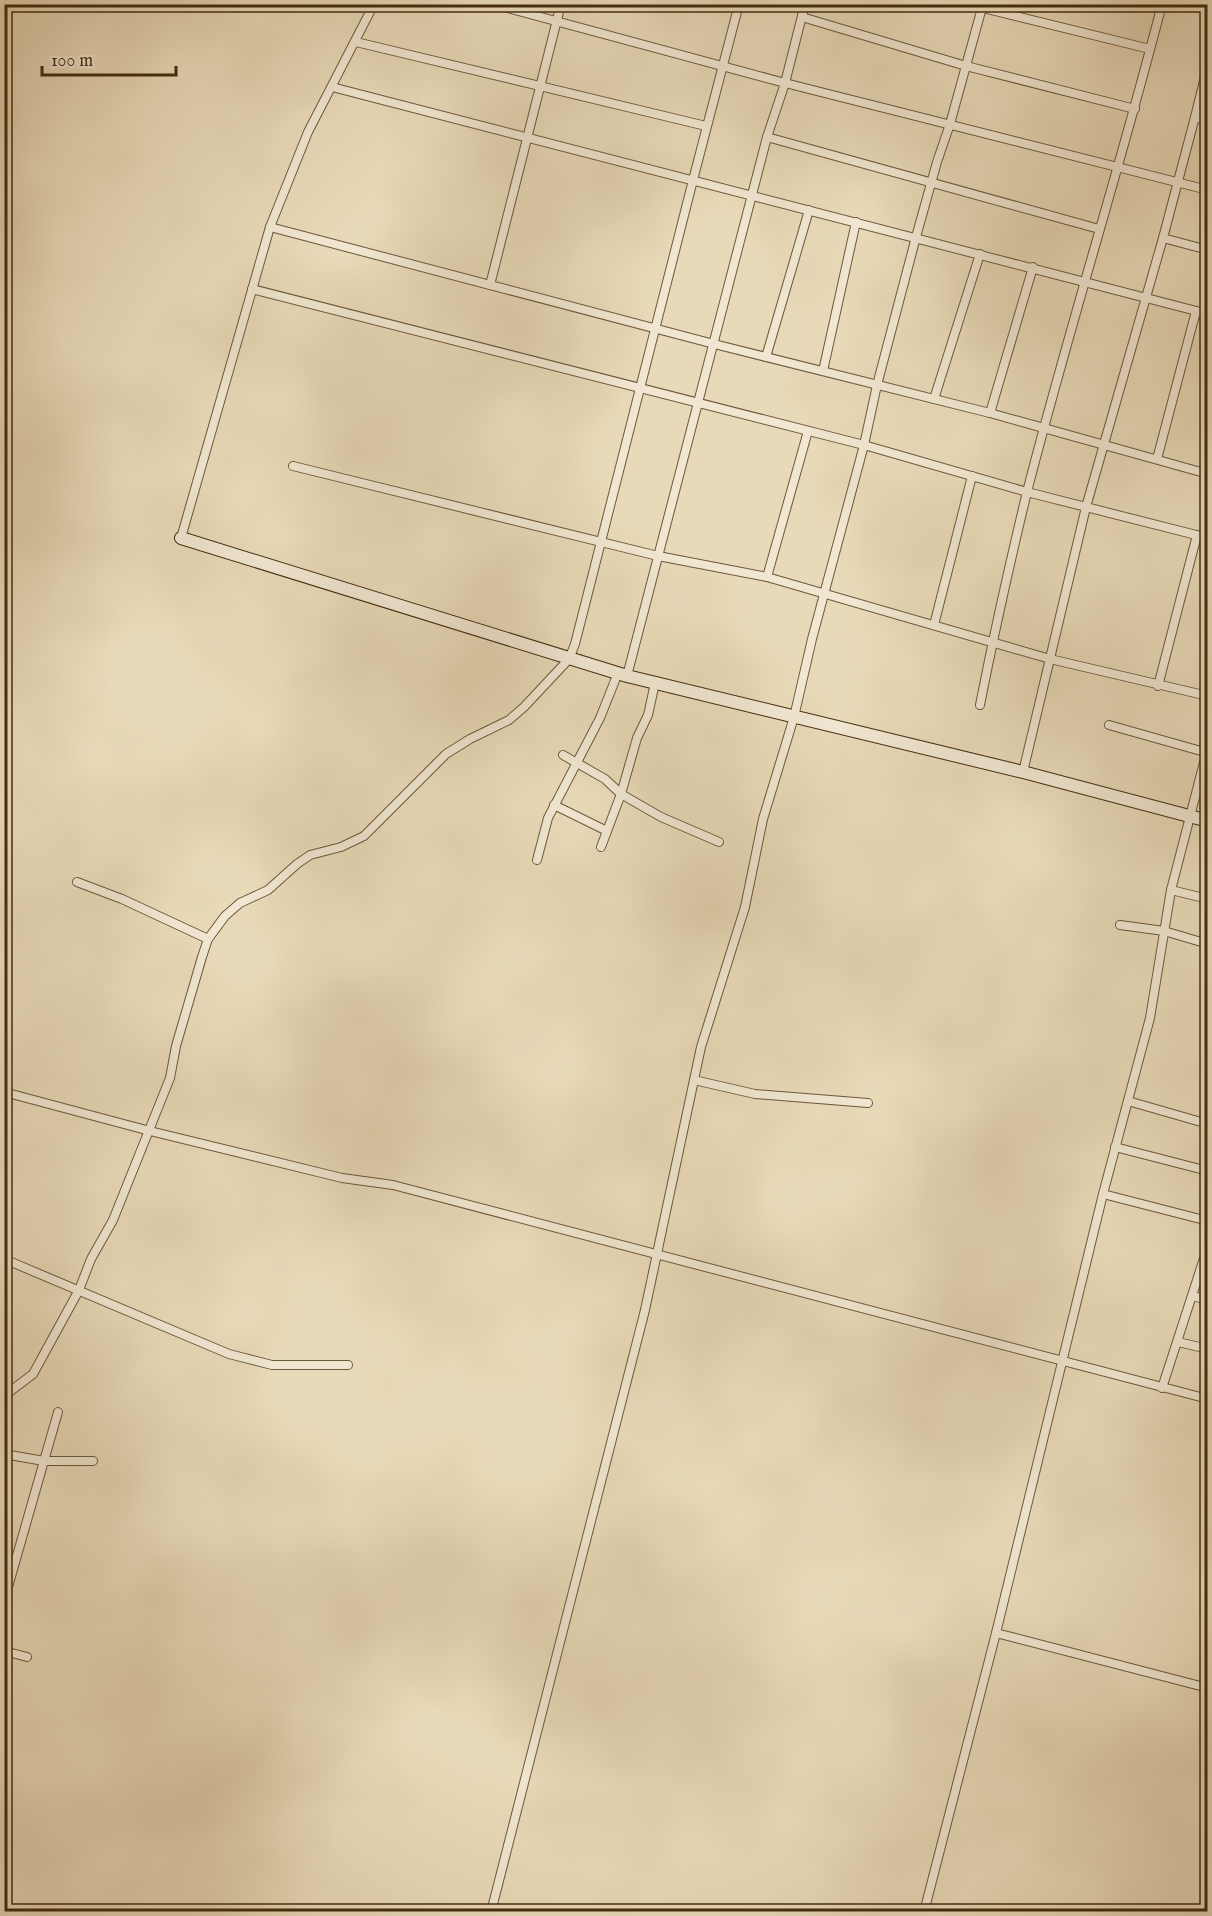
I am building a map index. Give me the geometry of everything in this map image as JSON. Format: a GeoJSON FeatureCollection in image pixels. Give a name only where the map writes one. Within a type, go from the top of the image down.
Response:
{"type":"FeatureCollection","features":[{"type":"Feature","properties":{"kind":"street"},"geometry":{"type":"LineString","coordinates":[[374,4],[308,132],[270,227],[180,538],[622,674],[1023,772],[1208,821]]}},
{"type":"Feature","properties":{"kind":"street"},"geometry":{"type":"LineString","coordinates":[[493,4],[785,82],[1208,190]]}},
{"type":"Feature","properties":{"kind":"street"},"geometry":{"type":"LineString","coordinates":[[490,285],[561,4]]}},
{"type":"Feature","properties":{"kind":"street"},"geometry":{"type":"LineString","coordinates":[[537,860],[548,818],[578,764],[622,674],[658,556],[767,138],[806,4]]}},
{"type":"Feature","properties":{"kind":"street"},"geometry":{"type":"LineString","coordinates":[[967,4],[1150,50]]}},
{"type":"Feature","properties":{"kind":"street"},"geometry":{"type":"LineString","coordinates":[[980,705],[1027,492],[1084,280],[1135,109],[1162,4]]}},
{"type":"Feature","properties":{"kind":"street"},"geometry":{"type":"LineString","coordinates":[[4,1396],[33,1374],[80,1290],[91,1259],[113,1220],[170,1078],[176,1046],[208,939],[225,916],[240,903],[268,890],[310,855],[340,847],[364,836],[446,754],[508,720],[569,659],[575,644],[737,5]]}},
{"type":"Feature","properties":{"kind":"street"},"geometry":{"type":"LineString","coordinates":[[491,1911],[645,1310],[701,1047],[745,907],[763,819],[794,717],[842,520],[864,445],[877,385],[931,181],[950,124],[982,6]]}},
{"type":"Feature","properties":{"kind":"street"},"geometry":{"type":"LineString","coordinates":[[802,17],[966,66],[1135,109]]}},
{"type":"Feature","properties":{"kind":"street"},"geometry":{"type":"LineString","coordinates":[[356,42],[706,126]]}},
{"type":"Feature","properties":{"kind":"street"},"geometry":{"type":"LineString","coordinates":[[1023,772],[1086,507],[1179,183],[1208,66]]}},
{"type":"Feature","properties":{"kind":"street"},"geometry":{"type":"LineString","coordinates":[[332,87],[1146,296],[1208,314]]}},
{"type":"Feature","properties":{"kind":"street"},"geometry":{"type":"LineString","coordinates":[[1195,117],[1208,120]]}},
{"type":"Feature","properties":{"kind":"street"},"geometry":{"type":"LineString","coordinates":[[767,138],[931,181],[1099,229]]}},
{"type":"Feature","properties":{"kind":"street"},"geometry":{"type":"LineString","coordinates":[[766,357],[808,210]]}},
{"type":"Feature","properties":{"kind":"street"},"geometry":{"type":"LineString","coordinates":[[823,371],[856,222]]}},
{"type":"Feature","properties":{"kind":"street"},"geometry":{"type":"LineString","coordinates":[[270,227],[655,329],[990,413],[1208,474]]}},
{"type":"Feature","properties":{"kind":"street"},"geometry":{"type":"LineString","coordinates":[[1163,238],[1208,250]]}},
{"type":"Feature","properties":{"kind":"street"},"geometry":{"type":"LineString","coordinates":[[934,399],[980,254]]}},
{"type":"Feature","properties":{"kind":"street"},"geometry":{"type":"LineString","coordinates":[[990,413],[1033,267]]}},
{"type":"Feature","properties":{"kind":"street"},"geometry":{"type":"LineString","coordinates":[[252,289],[864,445],[1027,492],[1208,538]]}},
{"type":"Feature","properties":{"kind":"street"},"geometry":{"type":"LineString","coordinates":[[1157,459],[1196,311]]}},
{"type":"Feature","properties":{"kind":"street"},"geometry":{"type":"LineString","coordinates":[[766,577],[808,431]]}},
{"type":"Feature","properties":{"kind":"street"},"geometry":{"type":"LineString","coordinates":[[294,466],[658,556],[766,577],[1050,659],[1208,696]]}},
{"type":"Feature","properties":{"kind":"street"},"geometry":{"type":"LineString","coordinates":[[934,625],[972,476]]}},
{"type":"Feature","properties":{"kind":"street"},"geometry":{"type":"LineString","coordinates":[[1158,686],[1197,535]]}},
{"type":"Feature","properties":{"kind":"street"},"geometry":{"type":"LineString","coordinates":[[601,847],[621,794],[637,738],[648,715],[655,682]]}},
{"type":"Feature","properties":{"kind":"street"},"geometry":{"type":"LineString","coordinates":[[924,1911],[996,1633],[1103,1194],[1150,1018],[1171,890],[1207,751],[1109,725]]}},
{"type":"Feature","properties":{"kind":"street"},"geometry":{"type":"LineString","coordinates":[[563,755],[605,779],[621,794],[660,817],[719,842]]}},
{"type":"Feature","properties":{"kind":"street"},"geometry":{"type":"LineString","coordinates":[[554,805],[607,831]]}},
{"type":"Feature","properties":{"kind":"street"},"geometry":{"type":"LineString","coordinates":[[77,882],[122,899],[208,939]]}},
{"type":"Feature","properties":{"kind":"street"},"geometry":{"type":"LineString","coordinates":[[1171,890],[1208,899]]}},
{"type":"Feature","properties":{"kind":"street"},"geometry":{"type":"LineString","coordinates":[[1120,926],[1164,931],[1208,944]]}},
{"type":"Feature","properties":{"kind":"street"},"geometry":{"type":"LineString","coordinates":[[694,1080],[755,1094],[868,1102]]}},
{"type":"Feature","properties":{"kind":"street"},"geometry":{"type":"LineString","coordinates":[[4,1092],[342,1178],[393,1185],[1208,1400]]}},
{"type":"Feature","properties":{"kind":"street"},"geometry":{"type":"LineString","coordinates":[[1128,1101],[1208,1124]]}},
{"type":"Feature","properties":{"kind":"street"},"geometry":{"type":"LineString","coordinates":[[1115,1147],[1208,1171]]}},
{"type":"Feature","properties":{"kind":"street"},"geometry":{"type":"LineString","coordinates":[[1103,1194],[1208,1221]]}},
{"type":"Feature","properties":{"kind":"street"},"geometry":{"type":"LineString","coordinates":[[1162,1388],[1208,1246]]}},
{"type":"Feature","properties":{"kind":"street"},"geometry":{"type":"LineString","coordinates":[[4,1259],[229,1354],[272,1365],[348,1365]]}},
{"type":"Feature","properties":{"kind":"street"},"geometry":{"type":"LineString","coordinates":[[1192,1296],[1208,1300]]}},
{"type":"Feature","properties":{"kind":"street"},"geometry":{"type":"LineString","coordinates":[[1178,1342],[1208,1349]]}},
{"type":"Feature","properties":{"kind":"street"},"geometry":{"type":"LineString","coordinates":[[4,1601],[58,1412]]}},
{"type":"Feature","properties":{"kind":"street"},"geometry":{"type":"LineString","coordinates":[[4,1454],[44,1461],[93,1461]]}},
{"type":"Feature","properties":{"kind":"street"},"geometry":{"type":"LineString","coordinates":[[996,1633],[1208,1688]]}},
{"type":"Feature","properties":{"kind":"street"},"geometry":{"type":"LineString","coordinates":[[4,1651],[27,1657]]}}]}
